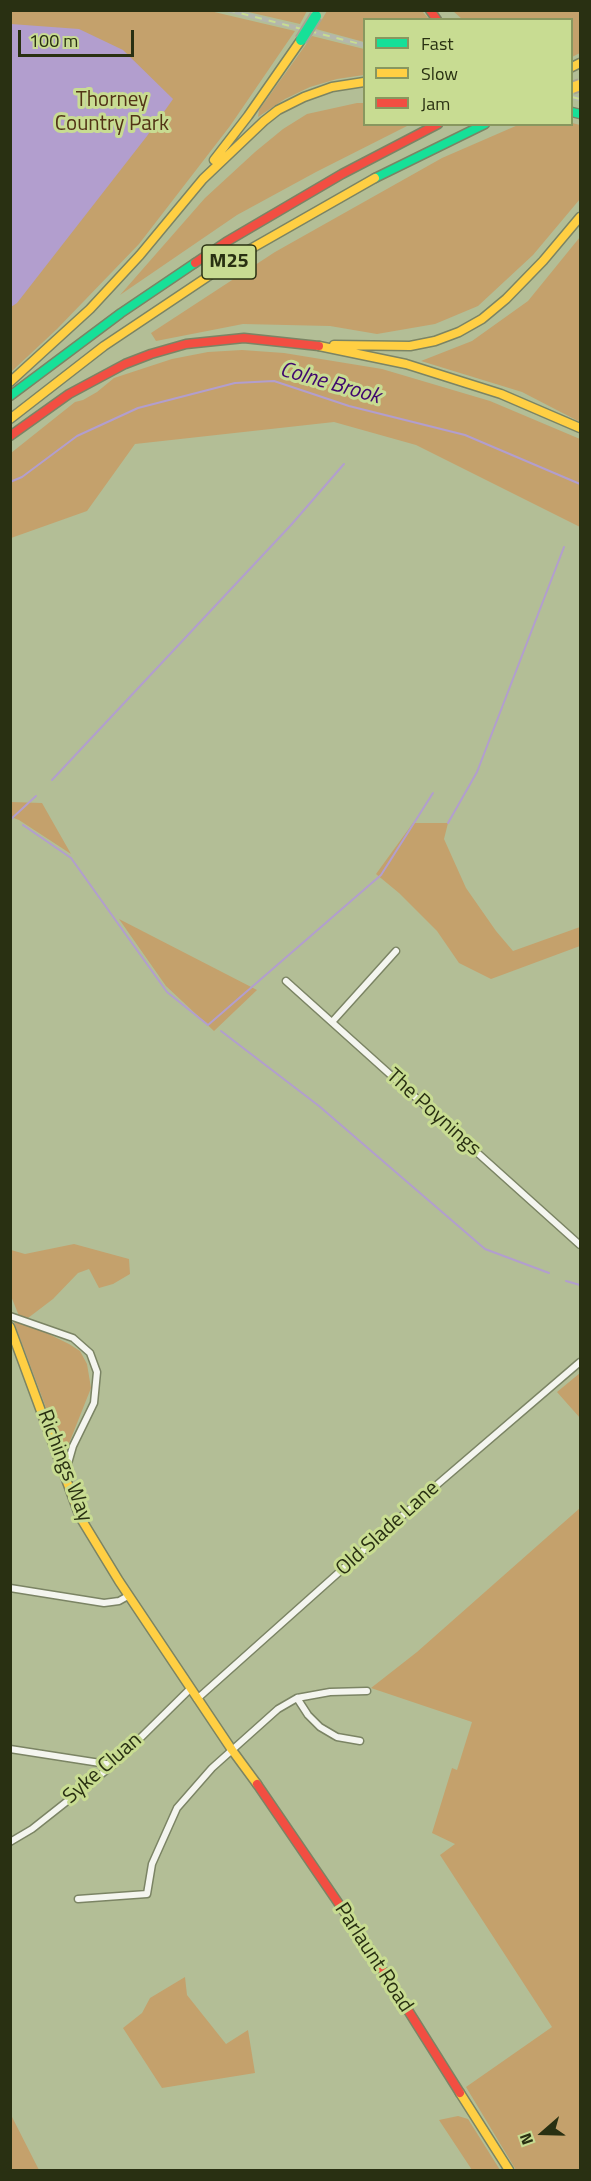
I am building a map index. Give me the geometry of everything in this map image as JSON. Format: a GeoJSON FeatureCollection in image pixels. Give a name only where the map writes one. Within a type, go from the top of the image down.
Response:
{"type":"FeatureCollection","features":[{"type":"Feature","properties":{"kind":"main road"},"geometry":{"type":"LineString","coordinates":[[204,179],[214,160],[248,116],[317,14]]}},
{"type":"Feature","properties":{"kind":"main road"},"geometry":{"type":"LineString","coordinates":[[10,382],[102,296],[204,179],[254,129],[278,110],[295,101],[322,90],[363,82]]}},
{"type":"Feature","properties":{"kind":"main road","name":"M25"},"geometry":{"type":"LineString","coordinates":[[10,396],[129,307],[225,242],[310,191],[434,126]]}},
{"type":"Feature","properties":{"kind":"main road","name":"M25"},"geometry":{"type":"LineString","coordinates":[[10,419],[104,346],[206,276],[339,198],[481,126]]}},
{"type":"Feature","properties":{"kind":"main road"},"geometry":{"type":"LineString","coordinates":[[321,346],[340,344],[404,347],[435,341],[459,332],[482,319],[506,299],[543,261],[580,217]]}},
{"type":"Feature","properties":{"kind":"main road"},"geometry":{"type":"LineString","coordinates":[[10,436],[84,385],[124,364],[157,352],[199,342],[227,339],[266,339],[321,346],[406,364],[440,373],[522,402],[580,428]]}},
{"type":"Feature","properties":{"kind":"main road","name":"Richings Way"},"geometry":{"type":"LineString","coordinates":[[10,1327],[81,1517],[128,1596],[194,1694]]}},
{"type":"Feature","properties":{"kind":"main road","name":"Parlaunt Road"},"geometry":{"type":"LineString","coordinates":[[194,1694],[255,1779],[367,1945],[508,2170]]}},
{"type":"Feature","properties":{"kind":"street"},"geometry":{"type":"LineString","coordinates":[[332,1022],[396,951]]}},
{"type":"Feature","properties":{"kind":"street","name":"The Poynings"},"geometry":{"type":"LineString","coordinates":[[286,981],[580,1245]]}},
{"type":"Feature","properties":{"kind":"street"},"geometry":{"type":"LineString","coordinates":[[10,1316],[73,1338],[90,1353],[97,1372],[94,1403],[73,1446],[65,1474]]}},
{"type":"Feature","properties":{"kind":"street","name":"Old Slade Lane"},"geometry":{"type":"LineString","coordinates":[[194,1694],[580,1362]]}},
{"type":"Feature","properties":{"kind":"street"},"geometry":{"type":"LineString","coordinates":[[10,1588],[104,1603],[119,1601],[128,1596]]}},
{"type":"Feature","properties":{"kind":"street"},"geometry":{"type":"LineString","coordinates":[[78,1899],[147,1894],[152,1864],[177,1808],[212,1768],[278,1708],[297,1698],[330,1692],[367,1691]]}},
{"type":"Feature","properties":{"kind":"street","name":"Syke Cluan"},"geometry":{"type":"LineString","coordinates":[[10,1842],[32,1829],[113,1765],[194,1694]]}},
{"type":"Feature","properties":{"kind":"street"},"geometry":{"type":"LineString","coordinates":[[297,1698],[308,1715],[320,1727],[337,1737],[360,1741]]}},
{"type":"Feature","properties":{"kind":"street"},"geometry":{"type":"LineString","coordinates":[[10,1749],[113,1765]]}},
{"type":"Feature","properties":{"kind":"green space"},"geometry":{"type":"Polygon","coordinates":[[[307,10],[300,24],[244,11],[307,10]]]}},
{"type":"Feature","properties":{"kind":"green space","name":"Thorney Country Park"},"geometry":{"type":"Polygon","coordinates":[[[11,11],[210,11],[295,31],[230,126],[139,244],[57,329],[11,372],[11,11]]]}},
{"type":"Feature","properties":{"kind":"green space"},"geometry":{"type":"Polygon","coordinates":[[[327,11],[422,11],[428,18],[363,18],[363,42],[316,29],[327,11]]]}},
{"type":"Feature","properties":{"kind":"green space"},"geometry":{"type":"Polygon","coordinates":[[[453,11],[580,11],[580,53],[573,56],[573,18],[461,18],[453,11]]]}},
{"type":"Feature","properties":{"kind":"green space"},"geometry":{"type":"Polygon","coordinates":[[[312,36],[363,49],[363,75],[337,79],[310,87],[285,99],[258,117],[259,110],[312,36]]]}},
{"type":"Feature","properties":{"kind":"green space"},"geometry":{"type":"Polygon","coordinates":[[[363,103],[363,126],[407,126],[237,215],[120,295],[205,198],[255,152],[283,129],[307,114],[363,103]]]}},
{"type":"Feature","properties":{"kind":"green space"},"geometry":{"type":"Polygon","coordinates":[[[573,123],[580,125],[580,199],[533,255],[478,306],[435,324],[377,334],[330,326],[243,324],[156,341],[151,333],[275,252],[442,158],[516,126],[573,126],[573,123]]]}},
{"type":"Feature","properties":{"kind":"green space"},"geometry":{"type":"Polygon","coordinates":[[[580,237],[580,422],[522,392],[421,361],[472,341],[528,301],[580,237]]]}},
{"type":"Feature","properties":{"kind":"green space"},"geometry":{"type":"Polygon","coordinates":[[[242,350],[284,353],[382,369],[490,401],[580,439],[580,527],[416,445],[334,422],[135,444],[87,511],[11,538],[11,453],[75,402],[97,392],[114,378],[172,359],[208,352],[242,350]]]}},
{"type":"Feature","properties":{"kind":"green space"},"geometry":{"type":"Polygon","coordinates":[[[11,802],[42,803],[71,854],[11,817],[11,802]]]}},
{"type":"Feature","properties":{"kind":"green space"},"geometry":{"type":"Polygon","coordinates":[[[413,823],[448,823],[444,839],[466,888],[513,951],[580,927],[580,946],[491,979],[459,963],[437,931],[399,893],[376,874],[413,823]]]}},
{"type":"Feature","properties":{"kind":"green space"},"geometry":{"type":"Polygon","coordinates":[[[119,919],[257,990],[214,1031],[166,986],[119,919]]]}},
{"type":"Feature","properties":{"kind":"green space"},"geometry":{"type":"Polygon","coordinates":[[[74,1244],[129,1259],[130,1274],[113,1284],[99,1288],[89,1269],[78,1273],[53,1299],[28,1318],[19,1316],[11,1296],[11,1250],[25,1254],[74,1244]]]}},
{"type":"Feature","properties":{"kind":"green space"},"geometry":{"type":"Polygon","coordinates":[[[16,1318],[80,1351],[87,1364],[91,1388],[64,1456],[14,1322],[16,1318]]]}},
{"type":"Feature","properties":{"kind":"green space"},"geometry":{"type":"Polygon","coordinates":[[[580,1373],[580,1418],[557,1392],[580,1373]]]}},
{"type":"Feature","properties":{"kind":"green space"},"geometry":{"type":"Polygon","coordinates":[[[580,1508],[580,2170],[516,2170],[466,2087],[552,2027],[440,1855],[455,1844],[432,1833],[452,1768],[457,1770],[472,1722],[371,1688],[417,1652],[580,1508]]]}},
{"type":"Feature","properties":{"kind":"green space"},"geometry":{"type":"Polygon","coordinates":[[[185,1977],[187,1995],[226,2044],[248,2030],[255,2073],[162,2088],[123,2028],[142,2013],[150,1998],[185,1977]]]}},
{"type":"Feature","properties":{"kind":"green space"},"geometry":{"type":"Polygon","coordinates":[[[11,2115],[39,2170],[11,2170],[11,2115]]]}},
{"type":"Feature","properties":{"kind":"green space"},"geometry":{"type":"Polygon","coordinates":[[[458,2116],[468,2119],[500,2170],[472,2170],[439,2120],[458,2116]]]}},
{"type":"Feature","properties":{"kind":"shaded area"},"geometry":{"type":"Polygon","coordinates":[[[11,24],[79,29],[123,50],[173,99],[147,136],[17,303],[11,307],[11,24]]]}},
{"type":"Feature","properties":{"kind":"waterway","name":"Colne Brook"},"geometry":{"type":"LineString","coordinates":[[10,482],[22,477],[77,436],[138,408],[235,383],[274,381],[349,406],[465,435],[580,484]]}},
{"type":"Feature","properties":{"kind":"waterway"},"geometry":{"type":"LineString","coordinates":[[52,780],[291,525],[344,464]]}},
{"type":"Feature","properties":{"kind":"waterway"},"geometry":{"type":"LineString","coordinates":[[448,823],[477,772],[564,547]]}},
{"type":"Feature","properties":{"kind":"waterway"},"geometry":{"type":"LineString","coordinates":[[23,825],[71,858],[167,992],[208,1025],[381,875],[433,793]]}},
{"type":"Feature","properties":{"kind":"waterway"},"geometry":{"type":"LineString","coordinates":[[10,820],[36,796]]}},
{"type":"Feature","properties":{"kind":"waterway"},"geometry":{"type":"LineString","coordinates":[[221,1031],[319,1106],[485,1249],[549,1273]]}},
{"type":"Feature","properties":{"kind":"waterway"},"geometry":{"type":"LineString","coordinates":[[566,1281],[580,1285]]}},
{"type":"Feature","properties":{"kind":"railway"},"geometry":{"type":"LineString","coordinates":[[228,10],[363,45]]}},
{"type":"Feature","properties":{"kind":"railway"},"geometry":{"type":"LineString","coordinates":[[573,97],[580,99]]}},
{"type":"Feature","properties":{"kind":"traffic: fast"},"geometry":{"type":"LineString","coordinates":[[301,40],[316,16]]}},
{"type":"Feature","properties":{"kind":"traffic: fast"},"geometry":{"type":"LineString","coordinates":[[573,112],[580,114]]}},
{"type":"Feature","properties":{"kind":"traffic: fast"},"geometry":{"type":"LineString","coordinates":[[375,178],[481,126]]}},
{"type":"Feature","properties":{"kind":"traffic: fast"},"geometry":{"type":"LineString","coordinates":[[10,396],[121,313],[195,263]]}},
{"type":"Feature","properties":{"kind":"traffic: slow"},"geometry":{"type":"LineString","coordinates":[[214,160],[301,40]]}},
{"type":"Feature","properties":{"kind":"traffic: slow"},"geometry":{"type":"LineString","coordinates":[[573,66],[580,63]]}},
{"type":"Feature","properties":{"kind":"traffic: slow"},"geometry":{"type":"LineString","coordinates":[[10,382],[90,309],[140,255],[203,179],[264,121],[278,110],[304,97],[332,87],[363,82]]}},
{"type":"Feature","properties":{"kind":"traffic: slow"},"geometry":{"type":"LineString","coordinates":[[573,88],[580,85]]}},
{"type":"Feature","properties":{"kind":"traffic: slow"},"geometry":{"type":"LineString","coordinates":[[10,419],[104,346],[240,255],[375,178]]}},
{"type":"Feature","properties":{"kind":"traffic: slow"},"geometry":{"type":"LineString","coordinates":[[334,345],[410,346],[435,341],[459,332],[482,319],[506,299],[543,261],[580,217]]}},
{"type":"Feature","properties":{"kind":"traffic: slow"},"geometry":{"type":"LineString","coordinates":[[319,346],[406,364],[501,394],[580,428]]}},
{"type":"Feature","properties":{"kind":"traffic: slow"},"geometry":{"type":"LineString","coordinates":[[10,1327],[80,1517],[119,1581],[257,1784]]}},
{"type":"Feature","properties":{"kind":"traffic: slow"},"geometry":{"type":"LineString","coordinates":[[460,2093],[509,2170]]}},
{"type":"Feature","properties":{"kind":"traffic: jam"},"geometry":{"type":"LineString","coordinates":[[430,10],[436,18]]}},
{"type":"Feature","properties":{"kind":"traffic: jam"},"geometry":{"type":"LineString","coordinates":[[195,263],[226,242],[342,174],[434,126]]}},
{"type":"Feature","properties":{"kind":"traffic: jam"},"geometry":{"type":"LineString","coordinates":[[10,436],[69,394],[125,364],[151,354],[186,344],[244,338],[319,346]]}},
{"type":"Feature","properties":{"kind":"traffic: jam"},"geometry":{"type":"LineString","coordinates":[[257,1784],[367,1945],[460,2093]]}}]}
